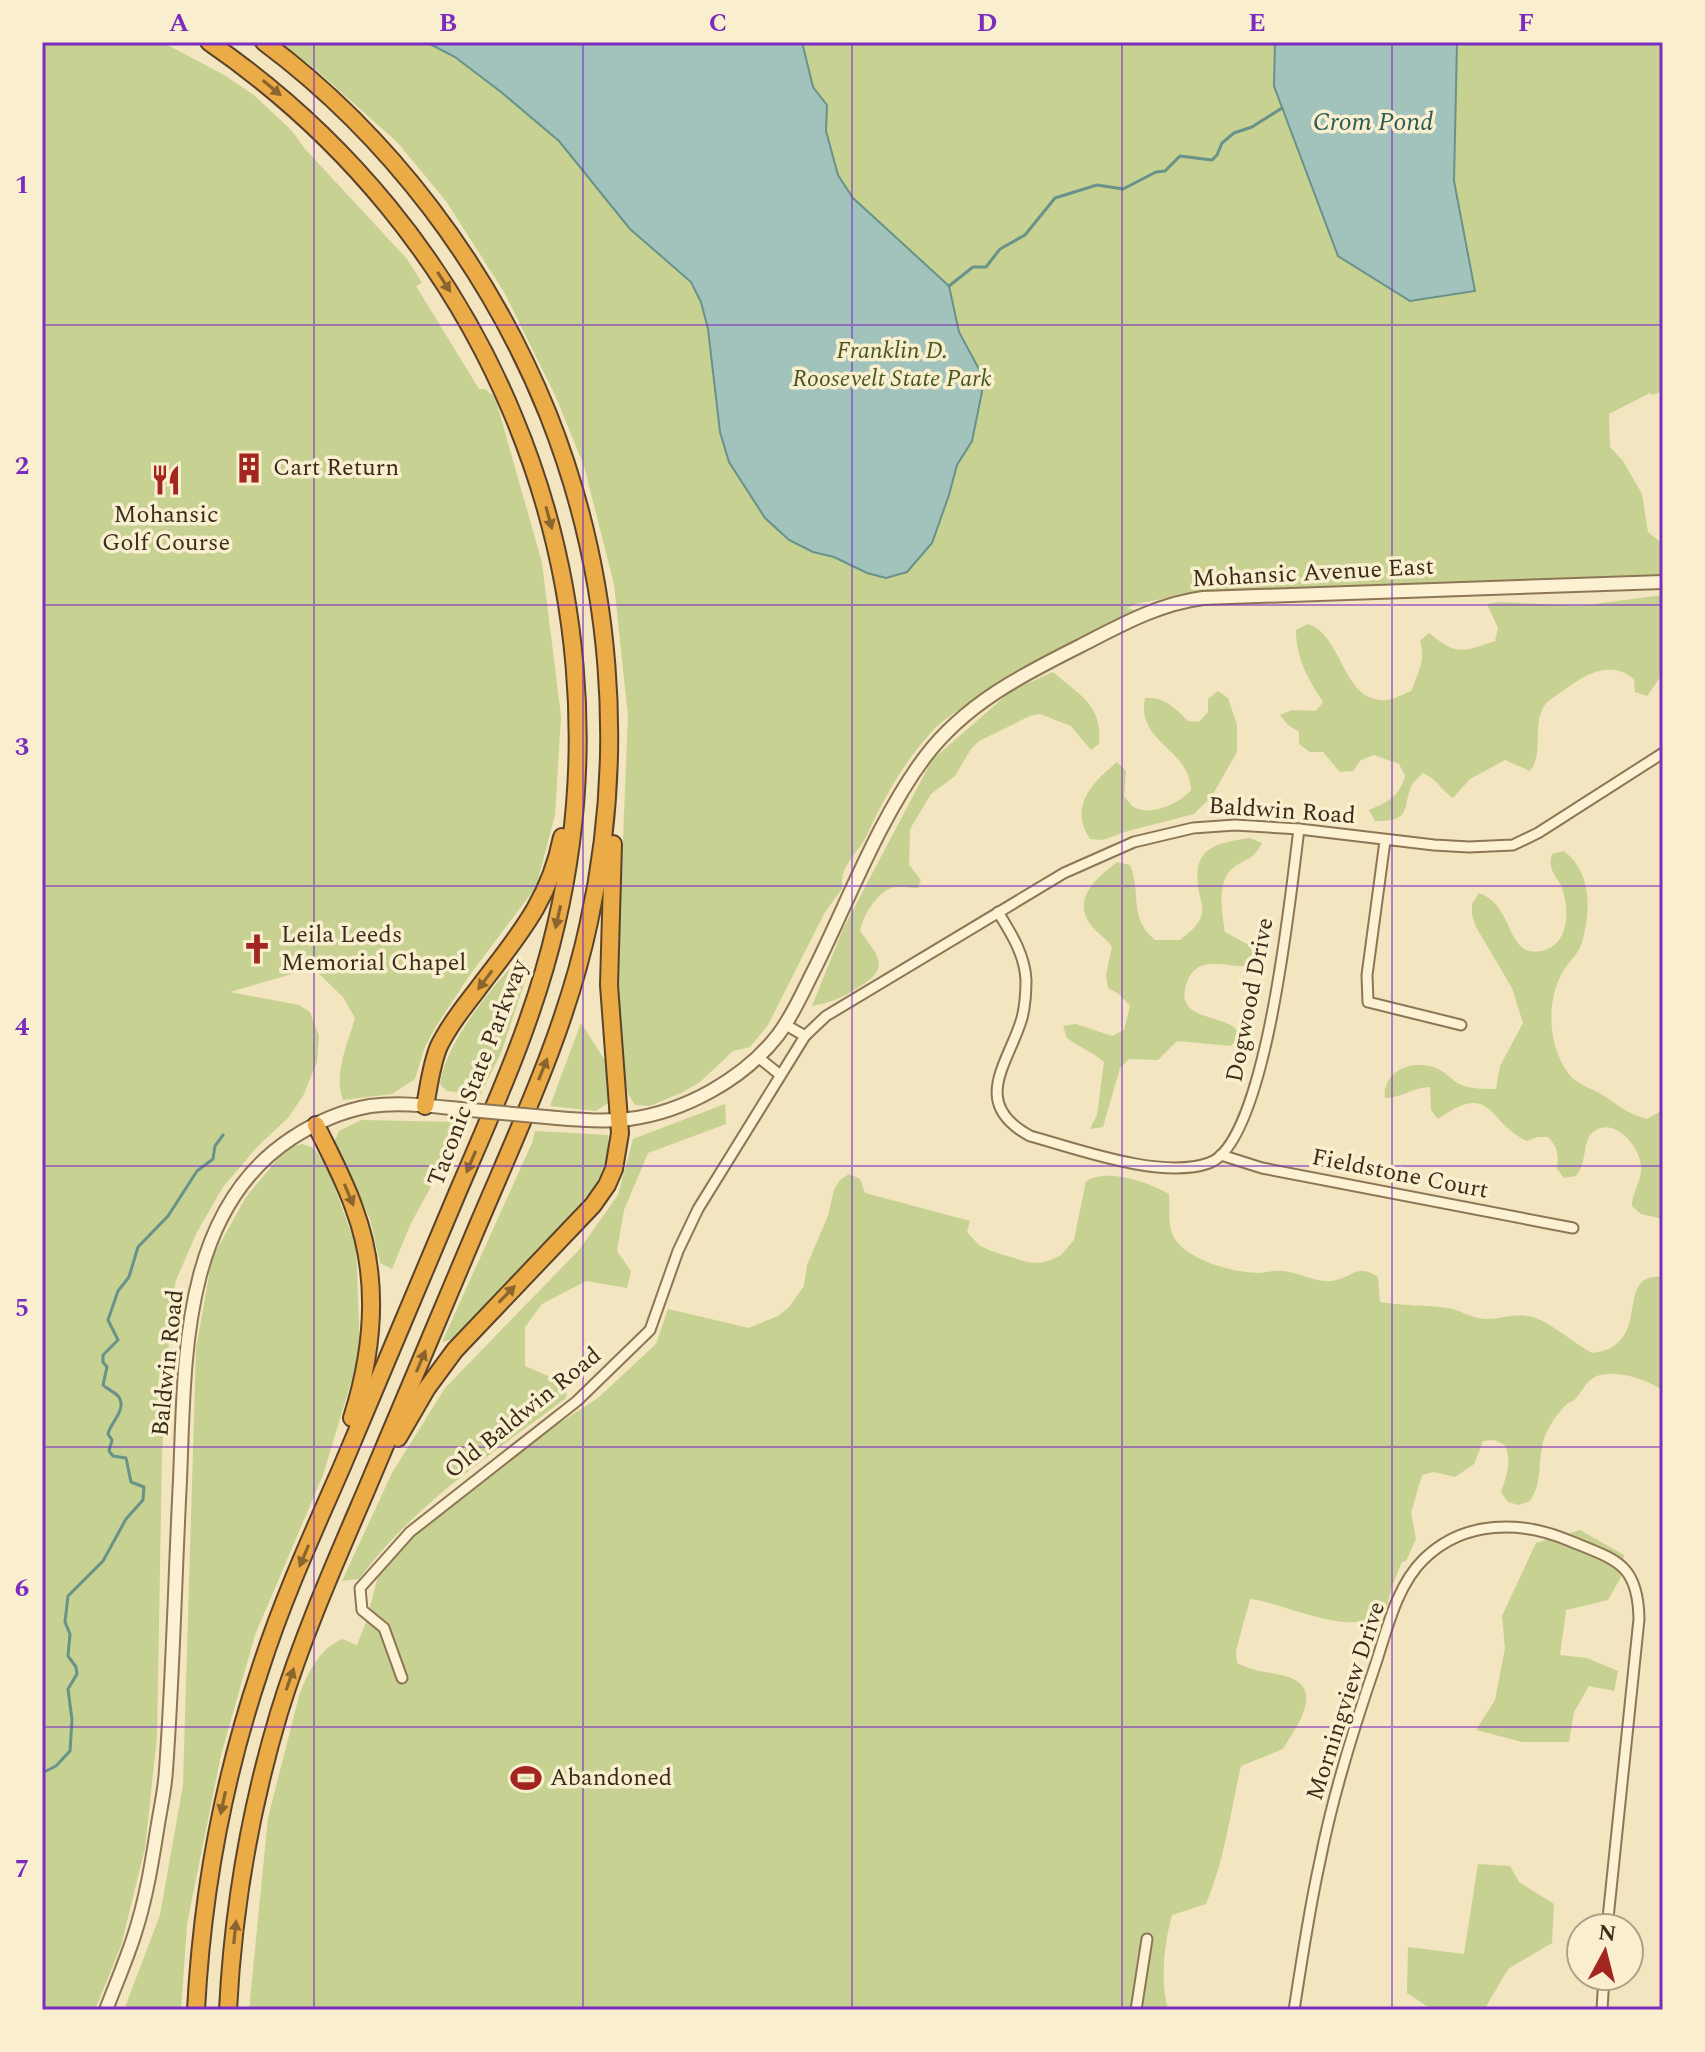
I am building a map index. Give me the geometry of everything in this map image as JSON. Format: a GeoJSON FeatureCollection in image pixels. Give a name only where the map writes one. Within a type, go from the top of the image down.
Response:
{"type":"FeatureCollection","features":[{"type":"Feature","properties":{"kind":"highway","name":"Taconic State Parkway"},"geometry":{"type":"LineString","coordinates":[[196,2010],[206,1900],[217,1831],[232,1765],[271,1637],[529,1019],[549,955],[564,890],[574,823],[578,757],[574,656],[556,546],[524,440],[477,338],[424,252],[362,175],[291,105],[209,42]]}},
{"type":"Feature","properties":{"kind":"highway"},"geometry":{"type":"LineString","coordinates":[[264,42],[329,96],[400,169],[461,250],[512,337],[554,429],[578,504],[597,591],[616,792],[610,887],[609,993],[620,1120],[616,1162],[603,1191],[584,1214],[466,1338],[436,1375],[418,1401],[354,1519]]}},
{"type":"Feature","properties":{"kind":"highway"},"geometry":{"type":"LineString","coordinates":[[228,2010],[238,1901],[263,1770],[303,1643],[532,1098],[571,991],[591,914],[605,826],[609,759],[608,691]]}},
{"type":"Feature","properties":{"kind":"highway"},"geometry":{"type":"LineString","coordinates":[[425,1106],[436,1053],[448,1030],[528,922],[548,888],[558,856],[578,757]]}},
{"type":"Feature","properties":{"kind":"highway"},"geometry":{"type":"LineString","coordinates":[[316,1125],[358,1219],[368,1259],[372,1306],[365,1374],[322,1512]]}},
{"type":"Feature","properties":{"kind":"street","name":"Mohansic Avenue East"},"geometry":{"type":"LineString","coordinates":[[758,1057],[786,1025],[892,809],[926,756],[955,723],[989,695],[1091,640],[1159,607],[1203,598],[1663,582]]}},
{"type":"Feature","properties":{"kind":"street","name":"Baldwin Road"},"geometry":{"type":"LineString","coordinates":[[805,1036],[826,1016],[998,912],[1083,863],[1134,842],[1212,826],[1299,829],[1385,841],[1469,847],[1513,845],[1538,833],[1663,753]]}},
{"type":"Feature","properties":{"kind":"street","name":"Dogwood Drive"},"geometry":{"type":"LineString","coordinates":[[1221,1155],[1249,1107],[1264,1054],[1299,829]]}},
{"type":"Feature","properties":{"kind":"street"},"geometry":{"type":"LineString","coordinates":[[1385,841],[1367,975],[1368,1002],[1461,1025]]}},
{"type":"Feature","properties":{"kind":"street"},"geometry":{"type":"LineString","coordinates":[[998,912],[1015,940],[1026,978],[1023,1015],[1004,1057],[997,1090],[1000,1106],[1015,1128],[1030,1136],[1144,1166],[1179,1167],[1209,1163],[1221,1155]]}},
{"type":"Feature","properties":{"kind":"street"},"geometry":{"type":"LineString","coordinates":[[786,1025],[805,1036]]}},
{"type":"Feature","properties":{"kind":"street","name":"Old Baldwin Road"},"geometry":{"type":"LineString","coordinates":[[402,1678],[384,1628],[362,1610],[360,1588],[410,1532],[577,1401],[650,1330],[678,1251],[698,1209],[805,1036]]}},
{"type":"Feature","properties":{"kind":"street"},"geometry":{"type":"LineString","coordinates":[[758,1057],[779,1074]]}},
{"type":"Feature","properties":{"kind":"street","name":"Baldwin Road"},"geometry":{"type":"LineString","coordinates":[[106,2010],[134,1936],[148,1885],[166,1775],[184,1382],[197,1286],[212,1239],[240,1187],[275,1150],[316,1125],[348,1111],[370,1106],[425,1106],[557,1118],[620,1120],[648,1116],[689,1102],[722,1084],[758,1057]]}},
{"type":"Feature","properties":{"kind":"street","name":"Fieldstone Court"},"geometry":{"type":"LineString","coordinates":[[1221,1155],[1262,1168],[1573,1228]]}},
{"type":"Feature","properties":{"kind":"street","name":"Morningview Drive"},"geometry":{"type":"LineString","coordinates":[[1294,2010],[1320,1858],[1346,1761],[1390,1621],[1404,1587],[1423,1560],[1468,1530],[1517,1527],[1558,1536],[1608,1557],[1622,1565],[1632,1577],[1638,1598],[1639,1619],[1609,1912]]}},
{"type":"Feature","properties":{"kind":"street"},"geometry":{"type":"LineString","coordinates":[[1136,2010],[1147,1939]]}},
{"type":"Feature","properties":{"kind":"green space"},"geometry":{"type":"Polygon","coordinates":[[[42,42],[162,42],[224,75],[254,95],[291,130],[407,259],[422,283],[416,286],[479,389],[485,389],[495,397],[542,563],[561,716],[555,815],[536,887],[469,976],[435,1028],[424,1049],[415,1079],[392,1094],[343,1100],[341,1070],[355,1018],[343,997],[317,972],[316,967],[230,992],[299,1005],[310,1012],[319,1036],[317,1062],[303,1096],[288,1118],[257,1147],[223,1187],[197,1232],[176,1280],[171,1305],[162,1455],[157,1737],[145,1848],[121,1946],[95,2010],[42,2010],[42,42]]]}},
{"type":"Feature","properties":{"kind":"green space","name":"Franklin D. Roosevelt State Park"},"geometry":{"type":"Polygon","coordinates":[[[278,42],[1663,42],[1663,391],[1650,393],[1609,414],[1610,447],[1623,461],[1642,494],[1648,532],[1663,544],[1663,578],[1177,596],[1127,608],[1134,610],[1133,614],[1017,672],[934,730],[901,771],[863,842],[846,866],[842,889],[825,912],[768,1025],[750,1047],[733,1051],[700,1082],[650,1106],[635,1105],[628,1094],[625,1079],[617,986],[628,716],[614,584],[584,466],[555,395],[504,292],[446,201],[397,142],[314,68],[278,42]]]}},
{"type":"Feature","properties":{"kind":"green space"},"geometry":{"type":"Polygon","coordinates":[[[1663,595],[1663,673],[1647,696],[1635,692],[1634,679],[1615,670],[1587,676],[1543,707],[1538,725],[1537,757],[1530,771],[1505,760],[1470,779],[1453,798],[1423,773],[1413,783],[1404,811],[1396,819],[1375,821],[1369,810],[1387,801],[1400,789],[1405,776],[1399,764],[1374,755],[1361,760],[1353,771],[1340,772],[1323,752],[1310,752],[1299,744],[1299,732],[1280,715],[1292,710],[1316,711],[1323,702],[1298,650],[1296,630],[1308,624],[1320,631],[1329,642],[1361,692],[1372,698],[1387,700],[1411,691],[1422,660],[1420,641],[1429,633],[1446,646],[1460,650],[1495,641],[1498,628],[1487,604],[1580,606],[1663,595]]]}},
{"type":"Feature","properties":{"kind":"green space"},"geometry":{"type":"Polygon","coordinates":[[[1053,672],[1093,710],[1099,744],[1091,750],[1071,726],[1040,714],[979,741],[955,776],[931,794],[910,829],[909,865],[921,880],[918,888],[891,888],[876,900],[864,919],[860,931],[877,957],[878,970],[849,993],[812,1006],[843,929],[932,760],[1011,691],[1053,672]]]}},
{"type":"Feature","properties":{"kind":"green space"},"geometry":{"type":"Polygon","coordinates":[[[1218,691],[1228,698],[1237,725],[1237,752],[1212,796],[1194,814],[1103,840],[1090,839],[1084,827],[1082,806],[1091,788],[1117,762],[1126,771],[1124,796],[1139,809],[1156,810],[1180,800],[1191,790],[1182,764],[1148,725],[1144,713],[1145,698],[1164,701],[1188,721],[1199,722],[1208,712],[1208,699],[1218,691]]]}},
{"type":"Feature","properties":{"kind":"green space"},"geometry":{"type":"Polygon","coordinates":[[[1250,838],[1262,843],[1253,856],[1228,874],[1222,898],[1225,932],[1247,944],[1255,954],[1253,965],[1201,966],[1190,976],[1184,994],[1191,1009],[1232,1026],[1241,1035],[1231,1046],[1177,1041],[1158,1060],[1129,1059],[1120,1068],[1103,1127],[1090,1129],[1097,1115],[1104,1062],[1067,1038],[1063,1026],[1076,1024],[1112,1036],[1124,1030],[1130,1006],[1108,988],[1106,975],[1112,947],[1085,915],[1085,897],[1089,889],[1117,862],[1130,865],[1138,914],[1147,932],[1155,940],[1180,940],[1201,917],[1197,873],[1204,855],[1218,845],[1250,838]]]}},
{"type":"Feature","properties":{"kind":"green space"},"geometry":{"type":"Polygon","coordinates":[[[1564,851],[1580,870],[1588,905],[1581,946],[1562,973],[1553,997],[1552,1024],[1556,1050],[1574,1080],[1628,1111],[1647,1119],[1663,1110],[1663,1219],[1641,1214],[1632,1206],[1641,1163],[1633,1145],[1619,1131],[1602,1128],[1593,1132],[1587,1140],[1580,1170],[1576,1176],[1564,1178],[1557,1169],[1557,1152],[1548,1137],[1527,1141],[1480,1104],[1469,1103],[1438,1119],[1431,1110],[1430,1087],[1385,1098],[1385,1089],[1393,1075],[1415,1065],[1437,1068],[1463,1086],[1496,1089],[1500,1066],[1523,1023],[1512,988],[1476,927],[1472,904],[1479,893],[1491,899],[1522,947],[1542,951],[1551,947],[1558,942],[1565,926],[1566,906],[1551,860],[1552,854],[1564,851]]]}},
{"type":"Feature","properties":{"kind":"green space"},"geometry":{"type":"Polygon","coordinates":[[[518,960],[530,966],[501,1053],[480,1095],[447,1091],[440,1084],[459,1035],[482,1001],[518,960]]]}},
{"type":"Feature","properties":{"kind":"green space"},"geometry":{"type":"Polygon","coordinates":[[[581,1023],[606,1062],[609,1102],[596,1111],[550,1106],[581,1023]]]}},
{"type":"Feature","properties":{"kind":"green space"},"geometry":{"type":"Polygon","coordinates":[[[725,1104],[726,1124],[648,1153],[624,1210],[617,1251],[631,1271],[627,1288],[586,1281],[542,1304],[525,1327],[525,1366],[567,1384],[566,1398],[429,1503],[359,1579],[342,1581],[392,1473],[445,1388],[579,1250],[618,1195],[633,1139],[725,1104]]]}},
{"type":"Feature","properties":{"kind":"green space"},"geometry":{"type":"Polygon","coordinates":[[[361,1120],[459,1122],[460,1134],[411,1223],[392,1269],[380,1263],[370,1219],[334,1142],[339,1131],[361,1120]]]}},
{"type":"Feature","properties":{"kind":"green space"},"geometry":{"type":"Polygon","coordinates":[[[535,1131],[608,1135],[607,1157],[602,1170],[592,1190],[460,1337],[442,1342],[532,1143],[535,1131]]]}},
{"type":"Feature","properties":{"kind":"green space"},"geometry":{"type":"Polygon","coordinates":[[[303,1144],[314,1148],[328,1169],[356,1246],[360,1352],[323,1475],[255,1635],[221,1755],[187,1924],[181,2010],[124,2010],[160,1915],[183,1785],[196,1349],[212,1258],[246,1197],[281,1155],[291,1147],[303,1144]]]}},
{"type":"Feature","properties":{"kind":"green space"},"geometry":{"type":"Polygon","coordinates":[[[849,1174],[860,1179],[865,1193],[970,1221],[967,1232],[979,1245],[1027,1262],[1039,1263],[1061,1255],[1074,1240],[1086,1181],[1106,1176],[1128,1178],[1169,1194],[1170,1226],[1176,1240],[1184,1249],[1208,1262],[1236,1270],[1260,1273],[1284,1271],[1327,1281],[1364,1271],[1378,1277],[1380,1302],[1448,1308],[1484,1319],[1521,1315],[1533,1317],[1592,1353],[1611,1347],[1623,1337],[1639,1285],[1648,1278],[1663,1277],[1663,1391],[1639,1379],[1619,1374],[1600,1375],[1591,1380],[1551,1424],[1543,1442],[1534,1494],[1530,1501],[1519,1505],[1508,1502],[1501,1492],[1508,1457],[1505,1445],[1494,1440],[1483,1441],[1474,1464],[1455,1477],[1434,1472],[1422,1475],[1411,1513],[1416,1539],[1406,1561],[1402,1562],[1386,1610],[1380,1609],[1370,1618],[1356,1622],[1339,1621],[1250,1599],[1236,1651],[1237,1663],[1298,1681],[1304,1689],[1305,1708],[1283,1749],[1241,1766],[1223,1853],[1206,1904],[1172,1915],[1164,1962],[1168,2010],[249,2010],[268,1818],[299,1696],[310,1671],[327,1649],[342,1639],[357,1645],[379,1572],[402,1546],[533,1440],[598,1398],[656,1344],[668,1309],[749,1328],[778,1316],[789,1307],[804,1286],[807,1265],[828,1216],[834,1190],[840,1180],[849,1174]]]}},
{"type":"Feature","properties":{"kind":"green space"},"geometry":{"type":"Polygon","coordinates":[[[1580,1530],[1624,1555],[1621,1577],[1608,1600],[1566,1610],[1560,1655],[1587,1658],[1618,1671],[1614,1691],[1589,1686],[1574,1712],[1569,1742],[1522,1742],[1476,1730],[1495,1700],[1505,1648],[1502,1616],[1536,1543],[1580,1530]]]}},
{"type":"Feature","properties":{"kind":"green space"},"geometry":{"type":"Polygon","coordinates":[[[1478,1864],[1510,1866],[1519,1882],[1554,1904],[1552,1943],[1508,1969],[1484,2010],[1433,2010],[1407,1993],[1408,1947],[1464,1954],[1478,1864]]]}},
{"type":"Feature","properties":{"kind":"water"},"geometry":{"type":"Polygon","coordinates":[[[426,42],[802,42],[813,87],[827,105],[826,131],[838,175],[853,198],[949,286],[959,332],[980,371],[982,392],[972,441],[957,465],[932,543],[907,572],[886,578],[867,573],[789,540],[765,518],[729,462],[720,432],[708,329],[701,302],[691,282],[630,229],[559,141],[455,57],[426,42]]]}},
{"type":"Feature","properties":{"kind":"water","name":"Crom Pond"},"geometry":{"type":"Polygon","coordinates":[[[1275,42],[1457,42],[1454,181],[1475,291],[1410,301],[1338,256],[1274,86],[1275,42]]]}},
{"type":"Feature","properties":{"kind":"waterway"},"geometry":{"type":"LineString","coordinates":[[949,286],[973,267],[986,267],[1000,249],[1025,235],[1055,198],[1097,185],[1123,189],[1156,172],[1165,171],[1180,156],[1212,160],[1222,143],[1234,133],[1252,127],[1282,108]]}},
{"type":"Feature","properties":{"kind":"waterway"},"geometry":{"type":"LineString","coordinates":[[42,1773],[56,1766],[70,1751],[72,1720],[68,1689],[77,1674],[68,1656],[70,1634],[65,1622],[68,1596],[103,1561],[126,1519],[143,1500],[144,1487],[131,1482],[126,1458],[113,1456],[109,1451],[112,1440],[108,1434],[120,1412],[121,1402],[103,1385],[107,1367],[103,1355],[118,1340],[108,1320],[118,1291],[129,1277],[138,1247],[168,1216],[197,1171],[213,1159],[215,1146],[223,1135]]}},
{"type":"Feature","properties":{"kind":"place","name":"Cart Return"},"geometry":{"type":"Point","coordinates":[249,468]}},
{"type":"Feature","properties":{"kind":"place","name":"Mohansic Golf Course"},"geometry":{"type":"Point","coordinates":[166,480]}},
{"type":"Feature","properties":{"kind":"place","name":"Leila Leeds Memorial Chapel"},"geometry":{"type":"Point","coordinates":[257,949]}},
{"type":"Feature","properties":{"kind":"place","name":"Abandoned"},"geometry":{"type":"Point","coordinates":[526,1778]}}]}
